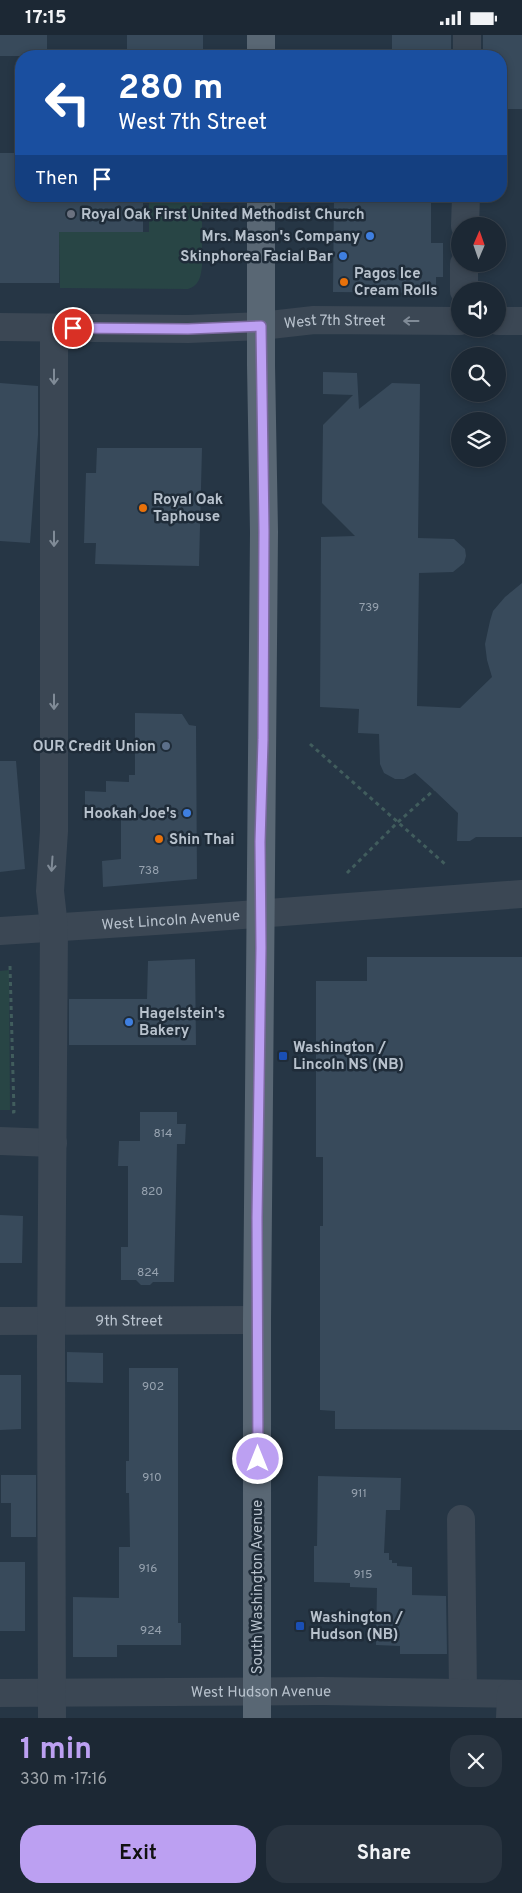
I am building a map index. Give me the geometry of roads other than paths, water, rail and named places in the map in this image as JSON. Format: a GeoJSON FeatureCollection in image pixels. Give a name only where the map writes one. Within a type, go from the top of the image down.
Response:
{"type":"FeatureCollection","features":[{"type":"Feature","properties":{"kind":"main road"},"geometry":{"type":"LineString","coordinates":[[261,35],[261,50]]}},
{"type":"Feature","properties":{"kind":"main road","name":"South Washington Avenue"},"geometry":{"type":"LineString","coordinates":[[257,1705],[257,1320],[264,541],[261,202]]}},
{"type":"Feature","properties":{"kind":"street"},"geometry":{"type":"LineString","coordinates":[[467,35],[467,50]]}},
{"type":"Feature","properties":{"kind":"street"},"geometry":{"type":"LineString","coordinates":[[465,217],[466,202]]}},
{"type":"Feature","properties":{"kind":"street","name":"West 7th Street"},"geometry":{"type":"LineString","coordinates":[[0,327],[188,329],[261,326],[314,321],[451,321]]}},
{"type":"Feature","properties":{"kind":"street"},"geometry":{"type":"LineString","coordinates":[[506,321],[522,321]]}},
{"type":"Feature","properties":{"kind":"street"},"geometry":{"type":"LineString","coordinates":[[52,1705],[54,927],[50,891],[54,831],[54,328]]}},
{"type":"Feature","properties":{"kind":"street","name":"West Lincoln Avenue"},"geometry":{"type":"LineString","coordinates":[[0,931],[522,894]]}},
{"type":"Feature","properties":{"kind":"street"},"geometry":{"type":"LineString","coordinates":[[0,1141],[53,1143]]}},
{"type":"Feature","properties":{"kind":"street","name":"9th Street"},"geometry":{"type":"LineString","coordinates":[[0,1321],[257,1320]]}},
{"type":"Feature","properties":{"kind":"street"},"geometry":{"type":"LineString","coordinates":[[461,1519],[463,1693]]}},
{"type":"Feature","properties":{"kind":"street","name":"West Hudson Avenue"},"geometry":{"type":"LineString","coordinates":[[0,1693],[52,1705],[257,1705],[322,1691],[463,1693],[514,1702]]}},
{"type":"Feature","properties":{"kind":"place","name":"Royal Oak First United Methodist Church"},"geometry":{"type":"Point","coordinates":[71,214]}},
{"type":"Feature","properties":{"kind":"place","name":"Mrs. Mason's Company"},"geometry":{"type":"Point","coordinates":[370,236]}},
{"type":"Feature","properties":{"kind":"place","name":"Skinphorea Facial Bar"},"geometry":{"type":"Point","coordinates":[343,256]}},
{"type":"Feature","properties":{"kind":"place","name":"Pagos Ice Cream Rolls"},"geometry":{"type":"Point","coordinates":[344,282]}},
{"type":"Feature","properties":{"kind":"place","name":"Royal Oak Taphouse"},"geometry":{"type":"Point","coordinates":[143,508]}},
{"type":"Feature","properties":{"kind":"place","name":"OUR Credit Union"},"geometry":{"type":"Point","coordinates":[166,746]}},
{"type":"Feature","properties":{"kind":"place","name":"Hookah Joe's"},"geometry":{"type":"Point","coordinates":[187,813]}},
{"type":"Feature","properties":{"kind":"place","name":"Shin Thai"},"geometry":{"type":"Point","coordinates":[159,839]}},
{"type":"Feature","properties":{"kind":"place","name":"Hagelstein's Bakery"},"geometry":{"type":"Point","coordinates":[129,1022]}},
{"type":"Feature","properties":{"kind":"place","name":"Washington / Lincoln NS (NB)"},"geometry":{"type":"Point","coordinates":[283,1056]}},
{"type":"Feature","properties":{"kind":"place","name":"Washington / Hudson (NB)"},"geometry":{"type":"Point","coordinates":[300,1626]}}]}
